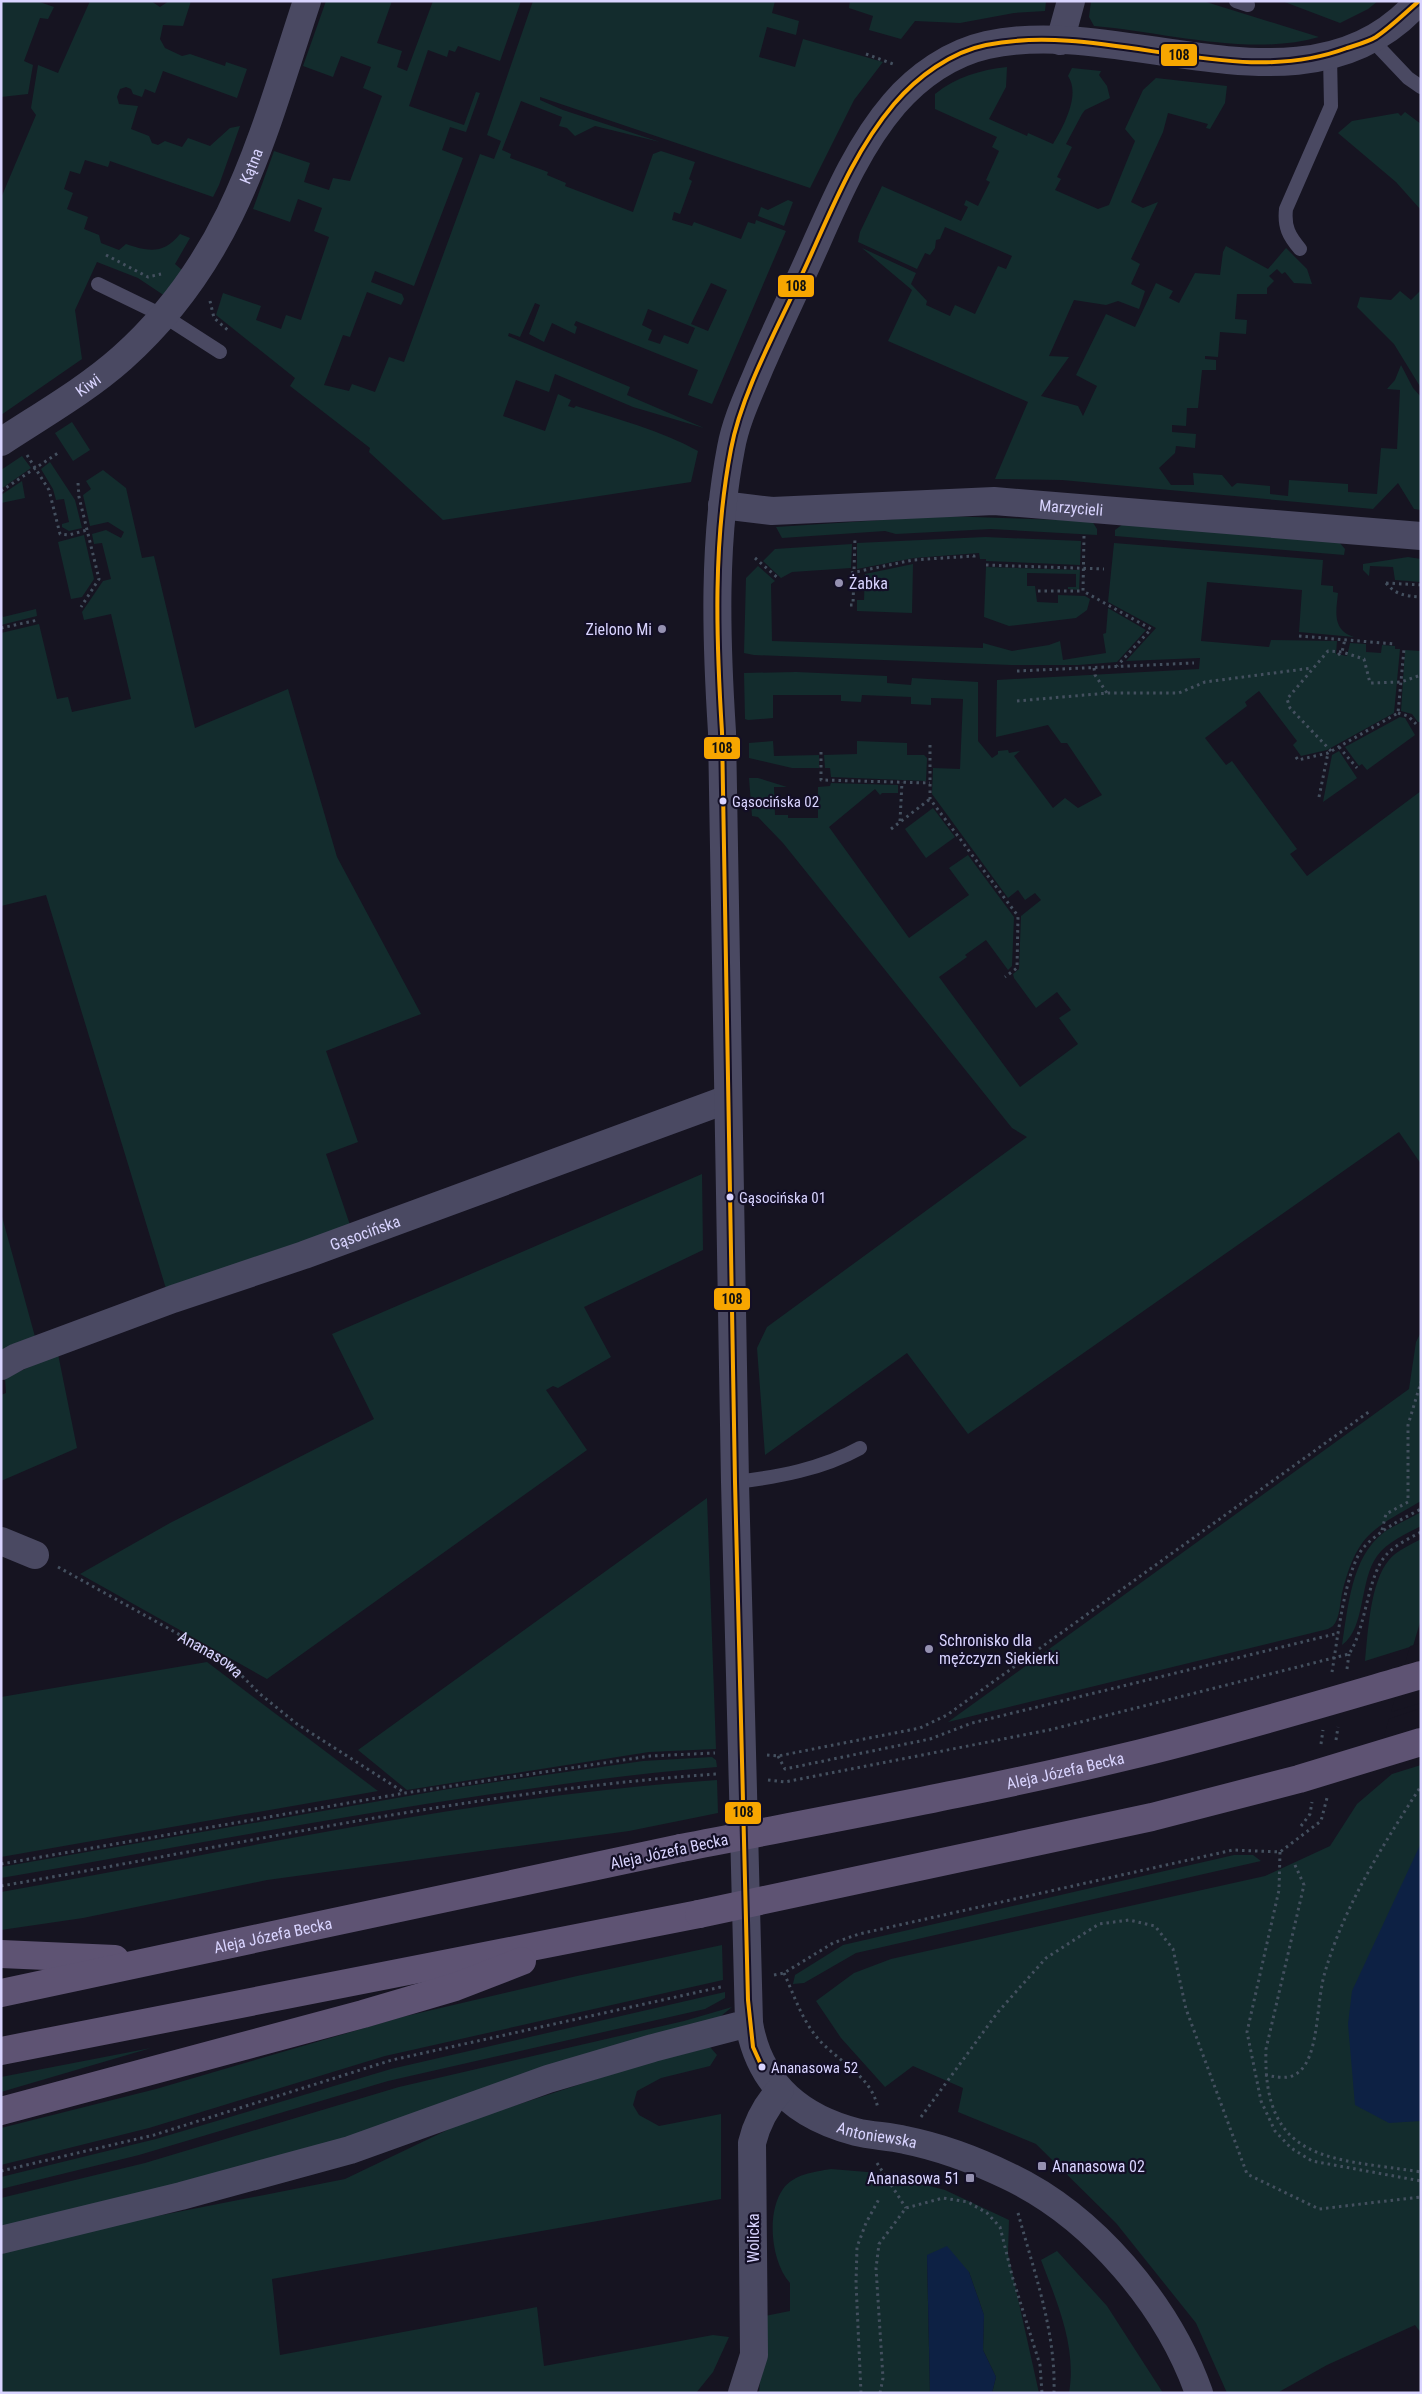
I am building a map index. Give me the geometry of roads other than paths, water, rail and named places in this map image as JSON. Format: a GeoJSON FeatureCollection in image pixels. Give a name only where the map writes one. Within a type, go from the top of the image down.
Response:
{"type":"FeatureCollection","features":[{"type":"Feature","properties":{"kind":"main road","name":"Aleja Józefa Becka"},"geometry":{"type":"LineString","coordinates":[[1,1993],[681,1848],[954,1794],[1140,1753],[1282,1716],[1421,1675]]}},
{"type":"Feature","properties":{"kind":"main road"},"geometry":{"type":"LineString","coordinates":[[1,2051],[699,1914],[1152,1817],[1299,1779],[1421,1742]]}},
{"type":"Feature","properties":{"kind":"main road"},"geometry":{"type":"LineString","coordinates":[[1,2111],[354,2017],[455,1987],[510,1967],[561,1942]]}},
{"type":"Feature","properties":{"kind":"main road"},"geometry":{"type":"LineString","coordinates":[[1,1954],[159,1960]]}},
{"type":"Feature","properties":{"kind":"street","name":"Kątna"},"geometry":{"type":"LineString","coordinates":[[164,316],[212,250],[236,203],[251,168],[307,1]]}},
{"type":"Feature","properties":{"kind":"street"},"geometry":{"type":"LineString","coordinates":[[1060,41],[1071,1]]}},
{"type":"Feature","properties":{"kind":"street","name":"Antoniewska"},"geometry":{"type":"LineString","coordinates":[[1199,2393],[1183,2354],[1165,2321],[1122,2264],[1080,2223],[1041,2195],[1010,2176],[944,2150],[904,2140],[857,2132],[834,2124],[794,2103],[780,2090],[762,2067],[753,2047],[749,2023],[737,1766],[735,1482],[722,732],[718,661],[718,581],[722,505],[734,432],[751,386],[844,185],[880,122],[912,85],[952,58],[984,45],[1013,40],[1060,41],[1249,62],[1307,60],[1339,54],[1371,39],[1393,26],[1419,1]]}},
{"type":"Feature","properties":{"kind":"street","name":"Kiwi"},"geometry":{"type":"LineString","coordinates":[[12,446],[122,358],[164,316]]}},
{"type":"Feature","properties":{"kind":"street","name":"Marzycieli"},"geometry":{"type":"LineString","coordinates":[[722,505],[772,510],[994,501],[1421,536]]}},
{"type":"Feature","properties":{"kind":"street","name":"Gąsocińska"},"geometry":{"type":"LineString","coordinates":[[1,1366],[17,1357],[164,1302],[304,1255],[728,1099]]}},
{"type":"Feature","properties":{"kind":"street"},"geometry":{"type":"LineString","coordinates":[[1,1541],[35,1555]]}},
{"type":"Feature","properties":{"kind":"street"},"geometry":{"type":"LineString","coordinates":[[1,2240],[181,2196],[350,2150],[548,2079],[653,2048],[749,2023]]}},
{"type":"Feature","properties":{"kind":"street","name":"Wolicka"},"geometry":{"type":"LineString","coordinates":[[742,2393],[754,2355],[752,2143],[756,2127],[767,2105],[780,2090]]}},
{"type":"Feature","properties":{"kind":"lane"},"geometry":{"type":"LineString","coordinates":[[1371,39],[1408,78],[1421,87]]}},
{"type":"Feature","properties":{"kind":"lane"},"geometry":{"type":"LineString","coordinates":[[1300,249],[1289,236],[1285,219],[1286,209],[1331,106],[1330,56]]}},
{"type":"Feature","properties":{"kind":"lane"},"geometry":{"type":"LineString","coordinates":[[98,284],[164,316],[220,352]]}},
{"type":"Feature","properties":{"kind":"lane"},"geometry":{"type":"LineString","coordinates":[[735,1482],[769,1478],[839,1460],[860,1448]]}},
{"type":"Feature","properties":{"kind":"water"},"geometry":{"type":"Polygon","coordinates":[[[1421,1843],[1421,2121],[1389,2123],[1355,2105],[1348,2024],[1352,1991],[1421,1843]]]}},
{"type":"Feature","properties":{"kind":"water"},"geometry":{"type":"Polygon","coordinates":[[[947,2246],[969,2272],[984,2315],[983,2350],[996,2377],[992,2393],[930,2393],[927,2255],[947,2246]]]}},
{"type":"Feature","properties":{"kind":"place","name":"Żabka"},"geometry":{"type":"Point","coordinates":[839,583]}},
{"type":"Feature","properties":{"kind":"place","name":"Zielono Mi"},"geometry":{"type":"Point","coordinates":[662,629]}},
{"type":"Feature","properties":{"kind":"place","name":"Gąsocińska 02"},"geometry":{"type":"Point","coordinates":[723,801]}},
{"type":"Feature","properties":{"kind":"place","name":"Gąsocińska 01"},"geometry":{"type":"Point","coordinates":[730,1197]}},
{"type":"Feature","properties":{"kind":"place","name":"Schronisko dla mężczyzn Siekierki"},"geometry":{"type":"Point","coordinates":[929,1649]}},
{"type":"Feature","properties":{"kind":"place","name":"Ananasowa 52"},"geometry":{"type":"Point","coordinates":[762,2067]}},
{"type":"Feature","properties":{"kind":"place","name":"Ananasowa 02"},"geometry":{"type":"Point","coordinates":[1042,2166]}},
{"type":"Feature","properties":{"kind":"place","name":"Ananasowa 51"},"geometry":{"type":"Point","coordinates":[970,2178]}}]}
